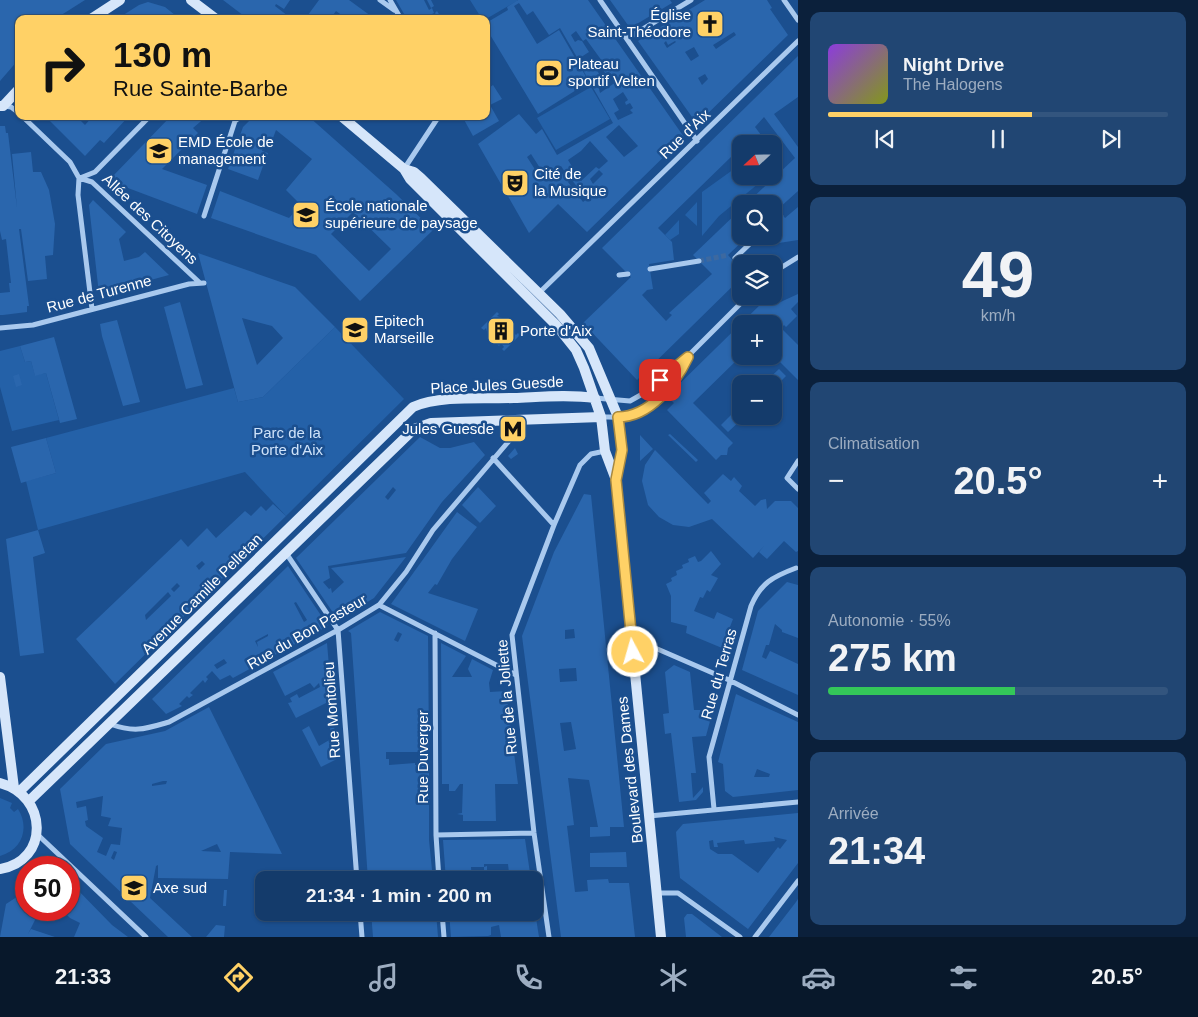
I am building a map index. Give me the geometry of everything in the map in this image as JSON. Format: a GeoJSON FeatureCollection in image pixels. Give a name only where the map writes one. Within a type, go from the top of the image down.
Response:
{"type":"FeatureCollection","features":[{"type":"Feature","properties":{"kind":"street"},"geometry":{"type":"LineString","coordinates":[[97,15],[120,0]]}},
{"type":"Feature","properties":{"kind":"street"},"geometry":{"type":"LineString","coordinates":[[191,0],[211,15]]}},
{"type":"Feature","properties":{"kind":"street"},"geometry":{"type":"LineString","coordinates":[[380,0],[397,12]]}},
{"type":"Feature","properties":{"kind":"street"},"geometry":{"type":"LineString","coordinates":[[390,0],[399,15]]}},
{"type":"Feature","properties":{"kind":"street"},"geometry":{"type":"LineString","coordinates":[[600,0],[628,38],[697,141]]}},
{"type":"Feature","properties":{"kind":"street"},"geometry":{"type":"LineString","coordinates":[[676,0],[680,6]]}},
{"type":"Feature","properties":{"kind":"street"},"geometry":{"type":"LineString","coordinates":[[628,38],[691,0]]}},
{"type":"Feature","properties":{"kind":"street"},"geometry":{"type":"LineString","coordinates":[[784,0],[798,20]]}},
{"type":"Feature","properties":{"kind":"street","name":"Rue d'Aix"},"geometry":{"type":"LineString","coordinates":[[535,297],[798,42]]}},
{"type":"Feature","properties":{"kind":"street"},"geometry":{"type":"LineString","coordinates":[[2,106],[15,93]]}},
{"type":"Feature","properties":{"kind":"street"},"geometry":{"type":"LineString","coordinates":[[2,106],[11,107],[15,110]]}},
{"type":"Feature","properties":{"kind":"street"},"geometry":{"type":"LineString","coordinates":[[26,120],[70,162],[80,178],[78,195],[92,309]]}},
{"type":"Feature","properties":{"kind":"street"},"geometry":{"type":"LineString","coordinates":[[80,178],[95,172],[146,120]]}},
{"type":"Feature","properties":{"kind":"street"},"geometry":{"type":"LineString","coordinates":[[204,216],[236,120]]}},
{"type":"Feature","properties":{"kind":"street","name":"Place Jules Guesde"},"geometry":{"type":"LineString","coordinates":[[347,120],[404,169],[410,179],[451,214],[589,348],[618,417]]}},
{"type":"Feature","properties":{"kind":"street"},"geometry":{"type":"LineString","coordinates":[[404,169],[436,120]]}},
{"type":"Feature","properties":{"kind":"street","name":"Allée des Citoyens"},"geometry":{"type":"LineString","coordinates":[[80,178],[92,182],[202,283]]}},
{"type":"Feature","properties":{"kind":"street"},"geometry":{"type":"LineString","coordinates":[[737,255],[748,245]]}},
{"type":"Feature","properties":{"kind":"street"},"geometry":{"type":"LineString","coordinates":[[728,255],[732,257]]}},
{"type":"Feature","properties":{"kind":"street"},"geometry":{"type":"LineString","coordinates":[[782,267],[798,257]]}},
{"type":"Feature","properties":{"kind":"street"},"geometry":{"type":"LineString","coordinates":[[650,269],[699,261]]}},
{"type":"Feature","properties":{"kind":"street"},"geometry":{"type":"LineString","coordinates":[[619,275],[628,274]]}},
{"type":"Feature","properties":{"kind":"street","name":"Rue de Turenne"},"geometry":{"type":"LineString","coordinates":[[0,328],[32,325],[189,284],[202,283]]}},
{"type":"Feature","properties":{"kind":"street","name":"Place Jules Guesde"},"geometry":{"type":"LineString","coordinates":[[535,297],[576,350],[601,417]]}},
{"type":"Feature","properties":{"kind":"street"},"geometry":{"type":"LineString","coordinates":[[595,398],[630,401],[646,392],[688,357],[739,305]]}},
{"type":"Feature","properties":{"kind":"street"},"geometry":{"type":"LineString","coordinates":[[528,419],[632,416],[648,407],[680,373],[688,357]]}},
{"type":"Feature","properties":{"kind":"street","name":"Place Jules Guesde"},"geometry":{"type":"LineString","coordinates":[[404,416],[413,408],[430,402],[576,396],[595,398]]}},
{"type":"Feature","properties":{"kind":"street","name":"Avenue Camille Pelletan"},"geometry":{"type":"LineString","coordinates":[[17,790],[404,416]]}},
{"type":"Feature","properties":{"kind":"street","name":"Boulevard des Dames"},"geometry":{"type":"LineString","coordinates":[[601,417],[604,451],[616,480]]}},
{"type":"Feature","properties":{"kind":"street","name":"Boulevard des Dames"},"geometry":{"type":"LineString","coordinates":[[618,417],[622,450],[616,480],[661,937]]}},
{"type":"Feature","properties":{"kind":"street","name":"Avenue Camille Pelletan"},"geometry":{"type":"LineString","coordinates":[[29,801],[414,429],[431,423],[528,419]]}},
{"type":"Feature","properties":{"kind":"street","name":"Rue du Bon Pasteur"},"geometry":{"type":"LineString","coordinates":[[110,724],[126,730],[139,731],[169,722],[338,630],[379,605],[406,572],[433,530],[528,419]]}},
{"type":"Feature","properties":{"kind":"street","name":"Rue de la Joliette"},"geometry":{"type":"LineString","coordinates":[[550,937],[534,834],[512,636],[554,525],[580,465],[591,454],[604,451]]}},
{"type":"Feature","properties":{"kind":"street"},"geometry":{"type":"LineString","coordinates":[[494,458],[554,525]]}},
{"type":"Feature","properties":{"kind":"street"},"geometry":{"type":"LineString","coordinates":[[798,461],[787,478],[798,489]]}},
{"type":"Feature","properties":{"kind":"street","name":"Rue Montolieu"},"geometry":{"type":"LineString","coordinates":[[286,553],[338,630],[357,871]]}},
{"type":"Feature","properties":{"kind":"street","name":"Rue du Terras"},"geometry":{"type":"LineString","coordinates":[[714,809],[709,757],[750,606],[757,592],[779,574],[797,567]]}},
{"type":"Feature","properties":{"kind":"street"},"geometry":{"type":"LineString","coordinates":[[379,605],[516,675]]}},
{"type":"Feature","properties":{"kind":"street","name":"Rue Duverger"},"geometry":{"type":"LineString","coordinates":[[435,633],[436,835],[438,871]]}},
{"type":"Feature","properties":{"kind":"street"},"geometry":{"type":"LineString","coordinates":[[631,638],[729,680],[798,715]]}},
{"type":"Feature","properties":{"kind":"street"},"geometry":{"type":"LineString","coordinates":[[0,677],[17,790]]}},
{"type":"Feature","properties":{"kind":"street"},"geometry":{"type":"LineString","coordinates":[[0,783],[17,790],[29,801],[35,812],[37,834],[31,849],[22,860],[10,868],[0,869]]}},
{"type":"Feature","properties":{"kind":"street"},"geometry":{"type":"LineString","coordinates":[[649,816],[798,802]]}},
{"type":"Feature","properties":{"kind":"street"},"geometry":{"type":"LineString","coordinates":[[37,834],[146,937]]}},
{"type":"Feature","properties":{"kind":"street"},"geometry":{"type":"LineString","coordinates":[[436,835],[534,834]]}},
{"type":"Feature","properties":{"kind":"street"},"geometry":{"type":"LineString","coordinates":[[755,937],[798,881]]}},
{"type":"Feature","properties":{"kind":"street"},"geometry":{"type":"LineString","coordinates":[[657,894],[678,892],[740,937]]}},
{"type":"Feature","properties":{"kind":"street"},"geometry":{"type":"LineString","coordinates":[[361,921],[362,937]]}},
{"type":"Feature","properties":{"kind":"street"},"geometry":{"type":"LineString","coordinates":[[443,921],[444,937]]}},
{"type":"Feature","properties":{"kind":"green space"},"geometry":{"type":"Polygon","coordinates":[[[470,0],[517,0],[490,17],[490,15],[479,15],[470,0]]]}},
{"type":"Feature","properties":{"kind":"green space"},"geometry":{"type":"Polygon","coordinates":[[[591,87],[610,119],[556,150],[537,118],[591,87]]]}},
{"type":"Feature","properties":{"kind":"green space"},"geometry":{"type":"Polygon","coordinates":[[[732,170],[732,185],[757,185],[745,195],[732,195],[732,205],[719,216],[702,236],[702,192],[732,170]]]}},
{"type":"Feature","properties":{"kind":"green space"},"geometry":{"type":"Polygon","coordinates":[[[697,202],[697,226],[685,215],[697,202]]]}},
{"type":"Feature","properties":{"kind":"green space"},"geometry":{"type":"Polygon","coordinates":[[[679,220],[679,234],[670,240],[665,235],[679,220]]]}},
{"type":"Feature","properties":{"kind":"green space","name":"Parc de la Porte d'Aix"},"geometry":{"type":"Polygon","coordinates":[[[335,327],[404,399],[286,516],[245,472],[38,530],[26,481],[56,473],[46,438],[234,388],[238,402],[263,397],[335,327]]]}},
{"type":"Feature","properties":{"kind":"green space"},"geometry":{"type":"Polygon","coordinates":[[[20,346],[25,362],[31,361],[35,375],[46,373],[59,420],[12,431],[0,387],[0,351],[20,346]]]}},
{"type":"Feature","properties":{"kind":"green space"},"geometry":{"type":"Polygon","coordinates":[[[0,798],[12,803],[10,808],[14,812],[18,809],[22,816],[23,831],[19,844],[8,853],[0,856],[0,798]]]}},
{"type":"Feature","properties":{"kind":"building"},"geometry":{"type":"Polygon","coordinates":[[[0,0],[85,0],[61,15],[15,15],[15,64],[0,81],[0,0]]]}},
{"type":"Feature","properties":{"kind":"building"},"geometry":{"type":"Polygon","coordinates":[[[223,0],[290,0],[284,9],[276,4],[275,6],[287,15],[243,15],[223,0]]]}},
{"type":"Feature","properties":{"kind":"building"},"geometry":{"type":"Polygon","coordinates":[[[319,0],[349,0],[370,15],[342,15],[336,11],[333,15],[308,15],[319,0]]]}},
{"type":"Feature","properties":{"kind":"building"},"geometry":{"type":"Polygon","coordinates":[[[396,0],[424,0],[429,10],[432,8],[434,13],[433,15],[405,15],[396,0]]]}},
{"type":"Feature","properties":{"kind":"building"},"geometry":{"type":"Polygon","coordinates":[[[427,0],[431,0],[434,6],[431,8],[427,0]]]}},
{"type":"Feature","properties":{"kind":"building"},"geometry":{"type":"Polygon","coordinates":[[[518,0],[588,0],[684,137],[587,232],[558,204],[529,233],[478,144],[519,114],[536,134],[542,129],[557,155],[613,123],[583,70],[592,62],[601,78],[597,80],[600,93],[616,82],[609,72],[605,73],[598,63],[602,61],[586,39],[583,41],[576,31],[571,35],[575,42],[578,40],[582,41],[589,52],[578,59],[560,28],[549,35],[533,11],[527,15],[519,3],[514,6],[537,44],[559,30],[589,82],[538,114],[490,35],[490,21],[508,10],[507,7],[518,0]],[[623,92],[613,99],[619,110],[614,113],[618,120],[633,113],[630,110],[633,108],[630,103],[626,105],[625,102],[628,100],[623,92]],[[619,125],[606,137],[624,157],[638,146],[619,125]],[[590,141],[581,151],[568,160],[581,181],[596,167],[599,169],[608,161],[590,141]],[[531,154],[527,157],[536,171],[540,168],[531,154]],[[561,166],[549,174],[554,181],[565,172],[561,166]],[[599,170],[590,179],[593,184],[603,174],[599,170]],[[571,179],[568,182],[583,202],[587,199],[571,179]]]}},
{"type":"Feature","properties":{"kind":"building"},"geometry":{"type":"Polygon","coordinates":[[[610,0],[670,0],[672,3],[630,28],[610,0]]]}},
{"type":"Feature","properties":{"kind":"building"},"geometry":{"type":"Polygon","coordinates":[[[705,0],[767,0],[772,8],[770,9],[788,35],[697,124],[638,41],[705,0]],[[734,32],[713,45],[716,49],[736,35],[734,32]],[[666,41],[664,43],[667,48],[676,42],[668,45],[666,41]],[[694,47],[685,52],[691,61],[699,56],[694,47]],[[705,74],[698,78],[702,85],[708,79],[705,74]]]}},
{"type":"Feature","properties":{"kind":"building"},"geometry":{"type":"Polygon","coordinates":[[[148,2],[165,7],[175,15],[123,15],[139,5],[148,2]]]}},
{"type":"Feature","properties":{"kind":"building"},"geometry":{"type":"Polygon","coordinates":[[[798,56],[798,97],[774,114],[798,147],[798,191],[782,205],[782,195],[756,195],[766,185],[782,185],[782,170],[795,158],[782,141],[782,135],[778,135],[764,117],[755,127],[761,135],[732,135],[732,156],[658,228],[672,242],[674,260],[649,264],[653,289],[647,290],[642,295],[666,321],[672,315],[669,313],[712,274],[693,255],[732,218],[732,245],[739,245],[728,255],[732,260],[732,287],[637,380],[583,323],[631,277],[602,248],[798,56]]]}},
{"type":"Feature","properties":{"kind":"building"},"geometry":{"type":"Polygon","coordinates":[[[493,85],[502,99],[490,105],[490,87],[493,85]]]}},
{"type":"Feature","properties":{"kind":"building"},"geometry":{"type":"Polygon","coordinates":[[[490,105],[499,121],[473,136],[464,120],[490,120],[490,105]]]}},
{"type":"Feature","properties":{"kind":"building"},"geometry":{"type":"Polygon","coordinates":[[[49,120],[80,120],[85,125],[89,120],[125,120],[104,143],[100,140],[85,156],[49,120]]]}},
{"type":"Feature","properties":{"kind":"building","name":"EMD École de management"},"geometry":{"type":"Polygon","coordinates":[[[167,120],[202,120],[193,128],[198,133],[162,169],[207,185],[197,214],[112,182],[115,179],[112,177],[167,120]]]}},
{"type":"Feature","properties":{"kind":"building"},"geometry":{"type":"Polygon","coordinates":[[[250,120],[313,120],[396,194],[433,230],[360,301],[316,255],[211,218],[220,191],[289,218],[301,205],[286,190],[312,159],[276,130],[270,146],[264,144],[262,151],[268,153],[265,161],[259,159],[257,164],[263,166],[258,180],[228,169],[243,127],[250,120]],[[353,212],[331,234],[369,271],[391,249],[353,212]]]}},
{"type":"Feature","properties":{"kind":"building"},"geometry":{"type":"Polygon","coordinates":[[[0,126],[5,126],[6,133],[8,133],[17,208],[12,154],[31,152],[33,172],[41,172],[49,190],[55,224],[53,255],[45,256],[47,279],[28,281],[21,229],[19,229],[29,306],[27,306],[27,312],[3,315],[0,315],[0,293],[10,292],[9,283],[11,283],[6,239],[2,240],[0,231],[0,126]]]}},
{"type":"Feature","properties":{"kind":"building"},"geometry":{"type":"Polygon","coordinates":[[[93,200],[126,232],[119,239],[124,261],[139,257],[145,252],[169,275],[99,294],[89,205],[93,200]]]}},
{"type":"Feature","properties":{"kind":"building"},"geometry":{"type":"Polygon","coordinates":[[[798,207],[798,240],[782,243],[782,214],[785,218],[798,207]]]}},
{"type":"Feature","properties":{"kind":"building"},"geometry":{"type":"Polygon","coordinates":[[[198,253],[295,287],[335,327],[263,397],[238,402],[198,253]],[[242,318],[257,365],[283,338],[272,326],[242,318]]]}},
{"type":"Feature","properties":{"kind":"building"},"geometry":{"type":"Polygon","coordinates":[[[798,294],[798,302],[791,309],[797,316],[786,327],[784,325],[782,327],[782,315],[750,315],[760,305],[782,305],[782,301],[798,294]]]}},
{"type":"Feature","properties":{"kind":"building"},"geometry":{"type":"Polygon","coordinates":[[[180,302],[203,385],[186,389],[164,307],[180,302]]]}},
{"type":"Feature","properties":{"kind":"building","name":"Porte d'Aix"},"geometry":{"type":"Polygon","coordinates":[[[497,312],[499,314],[497,316],[505,319],[502,321],[511,330],[513,328],[515,330],[513,332],[516,335],[518,333],[520,335],[504,351],[502,349],[504,347],[501,343],[499,346],[497,344],[499,341],[491,333],[488,335],[486,328],[484,330],[481,328],[497,312]]]}},
{"type":"Feature","properties":{"kind":"building"},"geometry":{"type":"Polygon","coordinates":[[[117,320],[140,402],[123,406],[100,324],[117,320]]]}},
{"type":"Feature","properties":{"kind":"building"},"geometry":{"type":"Polygon","coordinates":[[[782,329],[798,345],[798,380],[782,364],[782,329]]]}},
{"type":"Feature","properties":{"kind":"building"},"geometry":{"type":"Polygon","coordinates":[[[732,332],[732,365],[693,403],[733,443],[728,448],[727,455],[721,455],[716,460],[667,410],[674,403],[667,396],[732,332]]]}},
{"type":"Feature","properties":{"kind":"building"},"geometry":{"type":"Polygon","coordinates":[[[54,337],[77,419],[60,423],[46,373],[35,376],[31,361],[25,362],[20,346],[54,337]]]}},
{"type":"Feature","properties":{"kind":"building"},"geometry":{"type":"Polygon","coordinates":[[[779,369],[786,376],[782,380],[782,375],[773,375],[779,369]]]}},
{"type":"Feature","properties":{"kind":"building"},"geometry":{"type":"Polygon","coordinates":[[[19,374],[22,385],[16,387],[13,376],[19,374]]]}},
{"type":"Feature","properties":{"kind":"building"},"geometry":{"type":"Polygon","coordinates":[[[732,414],[732,425],[736,425],[728,432],[721,425],[732,414]]]}},
{"type":"Feature","properties":{"kind":"building"},"geometry":{"type":"Polygon","coordinates":[[[670,434],[698,460],[696,462],[668,435],[670,434]]]}},
{"type":"Feature","properties":{"kind":"building"},"geometry":{"type":"Polygon","coordinates":[[[640,435],[653,449],[640,461],[640,435]]]}},
{"type":"Feature","properties":{"kind":"building"},"geometry":{"type":"Polygon","coordinates":[[[420,437],[440,448],[450,448],[474,442],[485,455],[442,502],[406,553],[328,566],[330,578],[323,582],[329,589],[331,588],[332,593],[344,582],[331,568],[406,557],[374,598],[338,620],[296,558],[420,437]],[[393,487],[385,497],[388,500],[396,490],[393,487]]]}},
{"type":"Feature","properties":{"kind":"building"},"geometry":{"type":"Polygon","coordinates":[[[46,438],[56,473],[21,483],[11,447],[46,438]]]}},
{"type":"Feature","properties":{"kind":"building"},"geometry":{"type":"Polygon","coordinates":[[[515,448],[518,454],[511,459],[508,456],[515,448]]]}},
{"type":"Feature","properties":{"kind":"building"},"geometry":{"type":"Polygon","coordinates":[[[655,450],[708,504],[711,501],[704,493],[723,474],[731,481],[734,477],[742,486],[739,491],[755,506],[761,500],[766,499],[767,509],[775,501],[791,501],[798,508],[798,551],[796,552],[784,541],[767,559],[759,552],[764,546],[753,558],[712,519],[689,527],[673,525],[659,517],[648,505],[642,481],[645,465],[655,450]]]}},
{"type":"Feature","properties":{"kind":"building"},"geometry":{"type":"Polygon","coordinates":[[[478,487],[496,506],[480,523],[462,505],[478,487]]]}},
{"type":"Feature","properties":{"kind":"building"},"geometry":{"type":"Polygon","coordinates":[[[584,494],[591,495],[624,827],[610,827],[610,836],[590,837],[590,827],[598,827],[589,780],[568,778],[574,825],[567,826],[575,892],[588,891],[587,880],[608,879],[609,883],[629,883],[635,937],[561,937],[522,636],[554,552],[584,494]],[[574,629],[565,630],[565,639],[575,638],[574,629]],[[576,668],[559,669],[560,682],[577,681],[576,668]],[[571,722],[560,723],[564,751],[576,749],[571,722]]]}},
{"type":"Feature","properties":{"kind":"building"},"geometry":{"type":"Polygon","coordinates":[[[273,504],[286,516],[115,684],[76,639],[181,539],[188,547],[207,528],[216,538],[245,511],[251,516],[261,506],[266,511],[273,504]],[[202,561],[196,566],[199,570],[205,564],[202,561]],[[177,583],[171,589],[174,592],[180,586],[177,583]],[[168,592],[145,615],[146,620],[171,596],[168,592]]]}},
{"type":"Feature","properties":{"kind":"building"},"geometry":{"type":"Polygon","coordinates":[[[457,512],[477,527],[452,559],[437,585],[435,584],[428,593],[478,609],[465,641],[391,604],[457,512]]]}},
{"type":"Feature","properties":{"kind":"building"},"geometry":{"type":"Polygon","coordinates":[[[38,530],[45,553],[33,557],[44,653],[20,656],[6,539],[38,530]]]}},
{"type":"Feature","properties":{"kind":"building"},"geometry":{"type":"Polygon","coordinates":[[[711,551],[721,564],[711,575],[718,578],[710,592],[707,590],[703,598],[700,597],[694,611],[714,619],[717,612],[733,619],[722,648],[686,633],[687,626],[671,622],[671,596],[666,584],[677,575],[676,571],[683,568],[682,565],[689,562],[688,559],[695,556],[698,562],[701,561],[711,551]]]}},
{"type":"Feature","properties":{"kind":"building"},"geometry":{"type":"Polygon","coordinates":[[[288,566],[328,626],[233,678],[230,675],[220,680],[212,671],[206,677],[208,679],[205,683],[203,680],[190,693],[193,695],[189,698],[187,696],[179,704],[182,706],[166,714],[152,699],[288,566]],[[296,602],[294,603],[304,622],[307,620],[296,602]],[[268,634],[255,641],[258,647],[257,642],[268,636],[268,634]],[[224,659],[214,665],[217,669],[227,663],[224,659]]]}},
{"type":"Feature","properties":{"kind":"building"},"geometry":{"type":"Polygon","coordinates":[[[787,582],[798,585],[798,638],[782,632],[775,624],[769,645],[766,645],[762,657],[766,659],[770,651],[798,664],[798,695],[742,670],[758,611],[787,582]]]}},
{"type":"Feature","properties":{"kind":"building"},"geometry":{"type":"Polygon","coordinates":[[[380,612],[428,636],[429,752],[386,752],[386,759],[389,759],[389,765],[415,763],[415,765],[429,765],[429,840],[432,871],[367,871],[351,633],[348,631],[380,612]],[[398,632],[394,640],[398,642],[402,634],[398,632]]]}},
{"type":"Feature","properties":{"kind":"building"},"geometry":{"type":"Polygon","coordinates":[[[327,643],[337,759],[321,767],[302,730],[309,726],[319,746],[331,739],[328,702],[296,718],[288,703],[292,702],[290,698],[297,694],[299,698],[320,687],[319,683],[314,688],[310,683],[285,696],[273,672],[327,643]]]}},
{"type":"Feature","properties":{"kind":"building"},"geometry":{"type":"Polygon","coordinates":[[[441,643],[466,656],[452,677],[472,677],[468,669],[472,659],[493,670],[489,683],[490,692],[506,691],[518,784],[495,784],[496,821],[463,821],[463,815],[457,814],[462,813],[463,784],[460,784],[455,791],[449,791],[449,784],[442,784],[441,643]]]}},
{"type":"Feature","properties":{"kind":"building"},"geometry":{"type":"Polygon","coordinates":[[[674,665],[690,672],[694,710],[713,710],[706,736],[692,737],[696,773],[691,773],[693,798],[703,787],[703,792],[696,800],[679,802],[671,733],[665,734],[663,714],[669,713],[665,672],[674,665]]]}},
{"type":"Feature","properties":{"kind":"building"},"geometry":{"type":"Polygon","coordinates":[[[736,694],[798,722],[798,790],[733,797],[725,791],[723,764],[718,762],[736,694]],[[757,769],[754,777],[769,777],[770,774],[757,769]]]}},
{"type":"Feature","properties":{"kind":"building"},"geometry":{"type":"Polygon","coordinates":[[[209,707],[282,854],[230,852],[228,879],[158,878],[158,865],[156,866],[150,898],[192,937],[168,937],[70,844],[60,789],[106,744],[165,731],[209,707]],[[163,781],[152,784],[152,786],[166,784],[167,781],[163,781]],[[103,796],[76,802],[77,808],[86,806],[88,820],[85,821],[86,826],[103,838],[97,852],[106,856],[111,844],[120,845],[122,828],[108,826],[111,818],[101,816],[103,796]],[[217,844],[201,851],[221,852],[217,844]],[[114,851],[111,858],[114,860],[117,852],[114,851]]]}},
{"type":"Feature","properties":{"kind":"building"},"geometry":{"type":"Polygon","coordinates":[[[798,813],[798,863],[748,929],[680,878],[676,832],[683,824],[798,813]],[[774,837],[775,841],[745,844],[744,840],[717,843],[718,847],[714,847],[713,840],[709,841],[710,849],[718,854],[732,854],[758,873],[778,847],[780,849],[787,840],[774,837]]]}},
{"type":"Feature","properties":{"kind":"building"},"geometry":{"type":"Polygon","coordinates":[[[525,839],[530,871],[509,871],[508,864],[484,864],[484,867],[471,867],[471,871],[445,871],[443,840],[525,839]]]}},
{"type":"Feature","properties":{"kind":"building"},"geometry":{"type":"Polygon","coordinates":[[[626,852],[627,867],[590,867],[590,853],[626,852]]]}},
{"type":"Feature","properties":{"kind":"building"},"geometry":{"type":"Polygon","coordinates":[[[224,890],[227,890],[226,906],[223,906],[224,890]]]}},
{"type":"Feature","properties":{"kind":"building"},"geometry":{"type":"Polygon","coordinates":[[[80,892],[112,925],[128,937],[74,937],[80,923],[76,921],[80,921],[80,892]]]}},
{"type":"Feature","properties":{"kind":"building"},"geometry":{"type":"Polygon","coordinates":[[[15,898],[15,921],[34,921],[28,934],[31,929],[55,937],[0,937],[6,904],[15,898]]]}},
{"type":"Feature","properties":{"kind":"building"},"geometry":{"type":"Polygon","coordinates":[[[798,899],[798,937],[769,937],[796,902],[798,899]]]}},
{"type":"Feature","properties":{"kind":"building"},"geometry":{"type":"Polygon","coordinates":[[[687,914],[692,914],[722,937],[686,937],[684,918],[687,914]]]}},
{"type":"Feature","properties":{"kind":"building"},"geometry":{"type":"Polygon","coordinates":[[[372,921],[437,921],[438,937],[373,937],[372,921]]]}},
{"type":"Feature","properties":{"kind":"building"},"geometry":{"type":"Polygon","coordinates":[[[450,921],[536,921],[539,937],[501,937],[499,925],[491,927],[491,935],[488,936],[451,937],[450,921]]]}},
{"type":"Feature","properties":{"kind":"building"},"geometry":{"type":"Polygon","coordinates":[[[216,925],[225,926],[224,937],[206,937],[216,925]]]}},
{"type":"Feature","properties":{"kind":"tunnel"},"geometry":{"type":"LineString","coordinates":[[699,261],[728,255]]}},
{"type":"Feature","properties":{"kind":"place","name":"Église Saint-Théodore"},"geometry":{"type":"Point","coordinates":[710,24]}},
{"type":"Feature","properties":{"kind":"place","name":"Plateau sportif Velten"},"geometry":{"type":"Point","coordinates":[549,73]}},
{"type":"Feature","properties":{"kind":"place","name":"EMD École de management"},"geometry":{"type":"Point","coordinates":[159,151]}},
{"type":"Feature","properties":{"kind":"place","name":"Cité de la Musique"},"geometry":{"type":"Point","coordinates":[515,183]}},
{"type":"Feature","properties":{"kind":"place","name":"École nationale supérieure de paysage"},"geometry":{"type":"Point","coordinates":[306,215]}},
{"type":"Feature","properties":{"kind":"place","name":"Epitech Marseille"},"geometry":{"type":"Point","coordinates":[355,330]}},
{"type":"Feature","properties":{"kind":"place","name":"Porte d'Aix"},"geometry":{"type":"Point","coordinates":[501,331]}},
{"type":"Feature","properties":{"kind":"place","name":"Jules Guesde"},"geometry":{"type":"Point","coordinates":[513,429]}},
{"type":"Feature","properties":{"kind":"place","name":"Axe sud"},"geometry":{"type":"Point","coordinates":[134,888]}},
{"type":"Feature","properties":{"kind":"route"},"geometry":{"type":"LineString","coordinates":[[633,652],[616,480],[622,450],[618,417],[632,416],[648,407],[680,373],[688,357],[660,380]]}}]}
